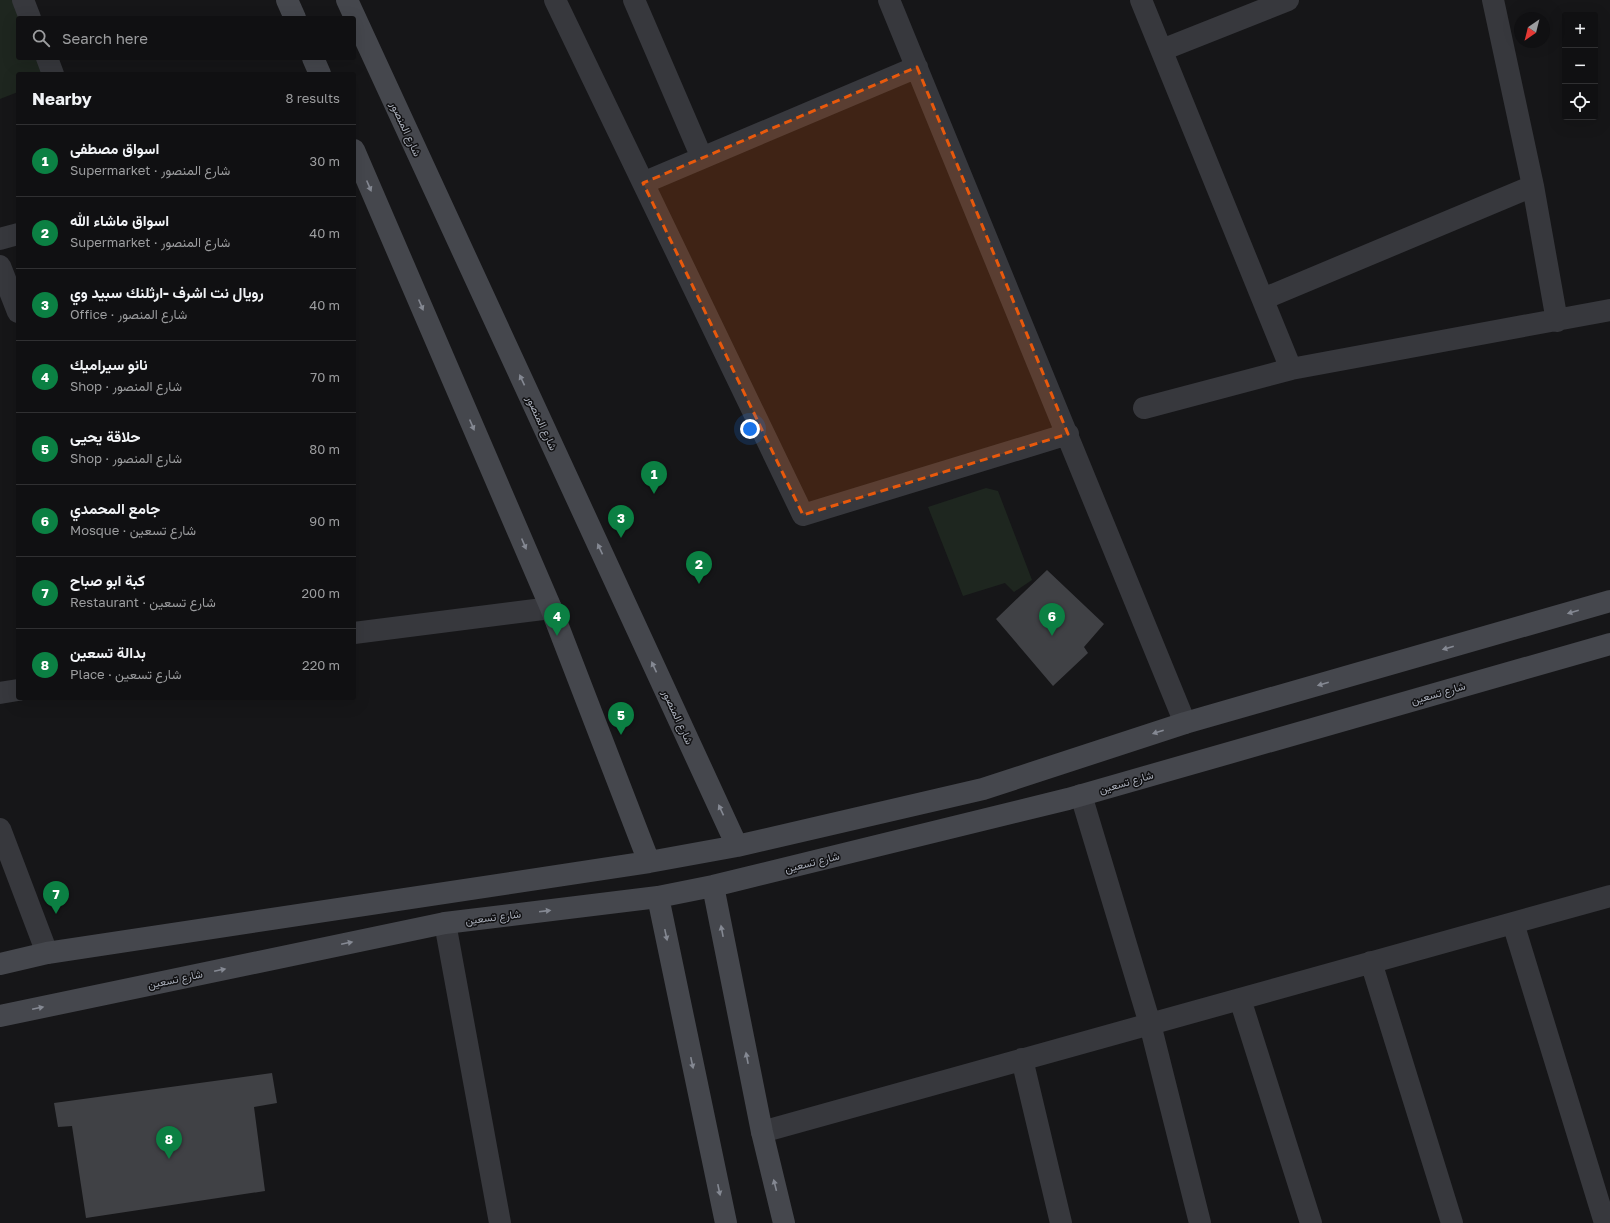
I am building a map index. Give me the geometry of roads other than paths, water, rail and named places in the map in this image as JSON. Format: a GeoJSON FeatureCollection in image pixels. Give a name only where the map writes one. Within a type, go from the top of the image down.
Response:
{"type":"FeatureCollection","features":[{"type":"Feature","properties":{"kind":"main road"},"geometry":{"type":"LineString","coordinates":[[287,0],[294,16]]}},
{"type":"Feature","properties":{"kind":"main road","name":"شارع المنصور"},"geometry":{"type":"LineString","coordinates":[[347,0],[354,16]]}},
{"type":"Feature","properties":{"kind":"main road","name":"شارع المنصور"},"geometry":{"type":"LineString","coordinates":[[356,20],[737,846]]}},
{"type":"Feature","properties":{"kind":"main road"},"geometry":{"type":"LineString","coordinates":[[314,60],[319,72]]}},
{"type":"Feature","properties":{"kind":"main road"},"geometry":{"type":"LineString","coordinates":[[356,155],[551,608],[649,862]]}},
{"type":"Feature","properties":{"kind":"main road"},"geometry":{"type":"LineString","coordinates":[[0,964],[47,953],[649,862],[737,846],[983,789],[1185,723],[1610,601]]}},
{"type":"Feature","properties":{"kind":"main road","name":"شارع تسعين"},"geometry":{"type":"LineString","coordinates":[[0,1016],[445,923],[658,897],[713,886],[1081,795],[1610,644]]}},
{"type":"Feature","properties":{"kind":"main road"},"geometry":{"type":"LineString","coordinates":[[713,886],[762,1132],[784,1223]]}},
{"type":"Feature","properties":{"kind":"main road"},"geometry":{"type":"LineString","coordinates":[[658,897],[726,1223]]}},
{"type":"Feature","properties":{"kind":"street"},"geometry":{"type":"LineString","coordinates":[[23,0],[29,16]]}},
{"type":"Feature","properties":{"kind":"street"},"geometry":{"type":"LineString","coordinates":[[555,0],[803,515],[1068,434]]}},
{"type":"Feature","properties":{"kind":"street"},"geometry":{"type":"LineString","coordinates":[[634,0],[702,158]]}},
{"type":"Feature","properties":{"kind":"street"},"geometry":{"type":"LineString","coordinates":[[889,0],[1068,434],[1185,723]]}},
{"type":"Feature","properties":{"kind":"street"},"geometry":{"type":"LineString","coordinates":[[1141,0],[1291,369]]}},
{"type":"Feature","properties":{"kind":"street"},"geometry":{"type":"LineString","coordinates":[[1162,50],[1288,0]]}},
{"type":"Feature","properties":{"kind":"street"},"geometry":{"type":"LineString","coordinates":[[1493,0],[1533,186],[1557,321]]}},
{"type":"Feature","properties":{"kind":"street"},"geometry":{"type":"LineString","coordinates":[[48,60],[52,72]]}},
{"type":"Feature","properties":{"kind":"street"},"geometry":{"type":"LineString","coordinates":[[643,183],[917,67]]}},
{"type":"Feature","properties":{"kind":"street"},"geometry":{"type":"LineString","coordinates":[[1262,299],[1533,186]]}},
{"type":"Feature","properties":{"kind":"street"},"geometry":{"type":"LineString","coordinates":[[0,239],[16,235]]}},
{"type":"Feature","properties":{"kind":"street"},"geometry":{"type":"LineString","coordinates":[[0,266],[16,307]]}},
{"type":"Feature","properties":{"kind":"street"},"geometry":{"type":"LineString","coordinates":[[1144,408],[1291,369],[1610,310]]}},
{"type":"Feature","properties":{"kind":"street"},"geometry":{"type":"LineString","coordinates":[[356,634],[551,608]]}},
{"type":"Feature","properties":{"kind":"street"},"geometry":{"type":"LineString","coordinates":[[0,693],[16,690]]}},
{"type":"Feature","properties":{"kind":"street"},"geometry":{"type":"LineString","coordinates":[[1081,795],[1150,1024],[1200,1223]]}},
{"type":"Feature","properties":{"kind":"street"},"geometry":{"type":"LineString","coordinates":[[0,829],[47,953]]}},
{"type":"Feature","properties":{"kind":"street"},"geometry":{"type":"LineString","coordinates":[[762,1132],[1610,896]]}},
{"type":"Feature","properties":{"kind":"street"},"geometry":{"type":"LineString","coordinates":[[445,923],[500,1223]]}},
{"type":"Feature","properties":{"kind":"street"},"geometry":{"type":"LineString","coordinates":[[1513,923],[1605,1223]]}},
{"type":"Feature","properties":{"kind":"street"},"geometry":{"type":"LineString","coordinates":[[1371,962],[1452,1223]]}},
{"type":"Feature","properties":{"kind":"street"},"geometry":{"type":"LineString","coordinates":[[1240,999],[1311,1223]]}},
{"type":"Feature","properties":{"kind":"street"},"geometry":{"type":"LineString","coordinates":[[1022,1059],[1061,1223]]}},
{"type":"Feature","properties":{"kind":"place","name":"اسواق مصطفى"},"geometry":{"type":"Point","coordinates":[654,494]}},
{"type":"Feature","properties":{"kind":"place","name":"رويال نت اشرف -ارثلنك سبيد وي"},"geometry":{"type":"Point","coordinates":[621,538]}},
{"type":"Feature","properties":{"kind":"place","name":"اسواق ماشاء الله"},"geometry":{"type":"Point","coordinates":[699,584]}},
{"type":"Feature","properties":{"kind":"place","name":"نانو سيراميك"},"geometry":{"type":"Point","coordinates":[557,636]}},
{"type":"Feature","properties":{"kind":"place","name":"جامع المحمدي"},"geometry":{"type":"Point","coordinates":[1052,636]}},
{"type":"Feature","properties":{"kind":"place","name":"حلاقة يحيى"},"geometry":{"type":"Point","coordinates":[621,735]}},
{"type":"Feature","properties":{"kind":"place","name":"كبة ابو صباح"},"geometry":{"type":"Point","coordinates":[56,914]}},
{"type":"Feature","properties":{"kind":"place","name":"بدالة تسعين"},"geometry":{"type":"Point","coordinates":[169,1159]}}]}
